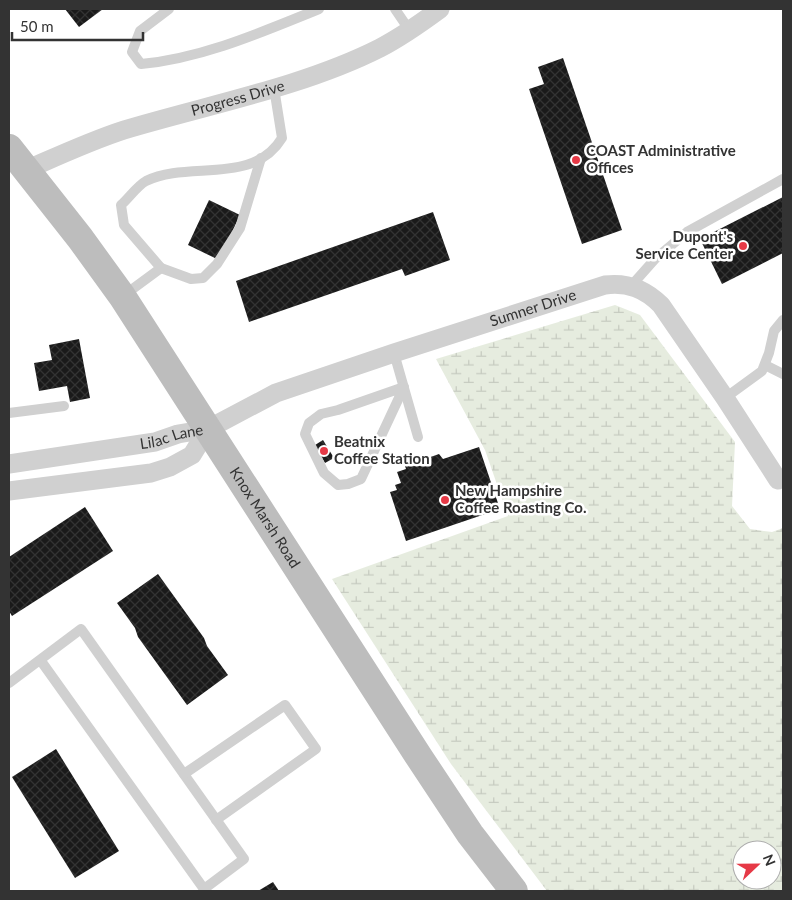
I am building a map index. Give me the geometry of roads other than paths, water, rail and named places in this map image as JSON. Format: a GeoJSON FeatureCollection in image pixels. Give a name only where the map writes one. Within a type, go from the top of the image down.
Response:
{"type":"FeatureCollection","features":[{"type":"Feature","properties":{"kind":"main road","name":"Knox Marsh Road"},"geometry":{"type":"LineString","coordinates":[[9,148],[80,238],[122,296],[419,758],[470,834],[514,891]]}},
{"type":"Feature","properties":{"kind":"street","name":"Progress Drive"},"geometry":{"type":"LineString","coordinates":[[26,170],[78,147],[122,131],[274,88],[342,65],[380,48],[410,31],[440,9]]}},
{"type":"Feature","properties":{"kind":"street","name":"Sumner Drive"},"geometry":{"type":"LineString","coordinates":[[208,429],[276,394],[394,353],[605,285],[622,284],[652,296],[661,305],[781,484]]}},
{"type":"Feature","properties":{"kind":"street","name":"Lilac Lane"},"geometry":{"type":"LineString","coordinates":[[9,464],[154,442],[178,434],[208,429]]}},
{"type":"Feature","properties":{"kind":"street","name":"Lilac Lane"},"geometry":{"type":"LineString","coordinates":[[9,491],[151,473],[170,467],[192,455],[208,429]]}},
{"type":"Feature","properties":{"kind":"lane"},"geometry":{"type":"LineString","coordinates":[[170,9],[140,31],[132,52],[141,64],[201,53],[319,9]]}},
{"type":"Feature","properties":{"kind":"lane"},"geometry":{"type":"LineString","coordinates":[[395,9],[410,31]]}},
{"type":"Feature","properties":{"kind":"lane"},"geometry":{"type":"LineString","coordinates":[[262,158],[240,228],[217,264],[202,278],[191,279],[161,268],[124,225],[121,206],[146,181],[172,174],[232,169],[262,158],[277,146],[282,138],[274,88]]}},
{"type":"Feature","properties":{"kind":"lane"},"geometry":{"type":"LineString","coordinates":[[631,286],[655,258],[687,232],[783,179]]}},
{"type":"Feature","properties":{"kind":"lane"},"geometry":{"type":"LineString","coordinates":[[122,296],[161,268]]}},
{"type":"Feature","properties":{"kind":"lane"},"geometry":{"type":"LineString","coordinates":[[725,398],[762,371],[774,331],[783,320]]}},
{"type":"Feature","properties":{"kind":"lane"},"geometry":{"type":"LineString","coordinates":[[394,353],[418,437]]}},
{"type":"Feature","properties":{"kind":"lane"},"geometry":{"type":"LineString","coordinates":[[765,365],[783,374]]}},
{"type":"Feature","properties":{"kind":"lane"},"geometry":{"type":"LineString","coordinates":[[404,387],[361,479],[348,484],[338,485],[324,473],[305,434],[309,423],[321,414],[404,387]]}},
{"type":"Feature","properties":{"kind":"lane"},"geometry":{"type":"LineString","coordinates":[[9,413],[64,406]]}},
{"type":"Feature","properties":{"kind":"lane"},"geometry":{"type":"LineString","coordinates":[[9,683],[41,661],[81,629],[244,859],[204,889],[41,661]]}},
{"type":"Feature","properties":{"kind":"lane"},"geometry":{"type":"LineString","coordinates":[[184,774],[284,705],[316,749],[216,820]]}},
{"type":"Feature","properties":{"kind":"place","name":"COAST Administrative Offices"},"geometry":{"type":"Point","coordinates":[576,160]}},
{"type":"Feature","properties":{"kind":"place","name":"Dupont's Service Center"},"geometry":{"type":"Point","coordinates":[743,246]}},
{"type":"Feature","properties":{"kind":"place","name":"Beatnix Coffee Station"},"geometry":{"type":"Point","coordinates":[324,451]}},
{"type":"Feature","properties":{"kind":"place","name":"New Hampshire Coffee Roasting Co."},"geometry":{"type":"Point","coordinates":[445,500]}}]}
